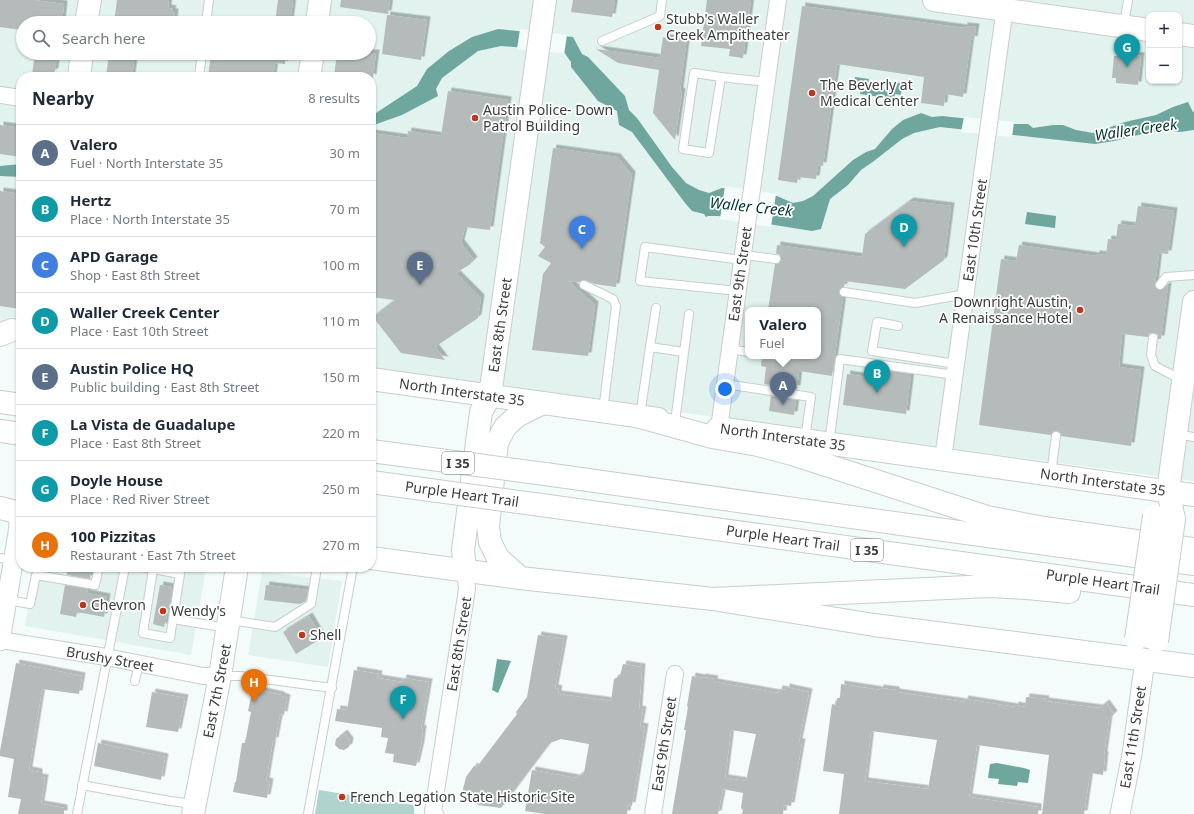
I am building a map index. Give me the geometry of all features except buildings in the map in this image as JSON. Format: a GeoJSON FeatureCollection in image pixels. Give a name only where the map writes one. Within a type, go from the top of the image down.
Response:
{"type":"FeatureCollection","features":[{"type":"Feature","properties":{"kind":"main road"},"geometry":{"type":"LineString","coordinates":[[87,16],[90,0]]}},
{"type":"Feature","properties":{"kind":"main road"},"geometry":{"type":"LineString","coordinates":[[318,16],[320,0]]}},
{"type":"Feature","properties":{"kind":"main road"},"geometry":{"type":"LineString","coordinates":[[934,0],[1006,5],[1146,30]]}},
{"type":"Feature","properties":{"kind":"main road","name":"East 8th Street"},"geometry":{"type":"LineString","coordinates":[[465,570],[463,550],[481,412],[490,396],[543,10]]}},
{"type":"Feature","properties":{"kind":"main road"},"geometry":{"type":"LineString","coordinates":[[1182,34],[1194,36]]}},
{"type":"Feature","properties":{"kind":"main road"},"geometry":{"type":"LineString","coordinates":[[80,72],[81,60]]}},
{"type":"Feature","properties":{"kind":"main road"},"geometry":{"type":"LineString","coordinates":[[310,72],[311,60]]}},
{"type":"Feature","properties":{"kind":"main road"},"geometry":{"type":"LineString","coordinates":[[1145,660],[1168,491],[1185,435],[1183,381],[1190,353],[1194,302]]}},
{"type":"Feature","properties":{"kind":"main road","name":"North Interstate 35"},"geometry":{"type":"LineString","coordinates":[[376,380],[1194,495]]}},
{"type":"Feature","properties":{"kind":"main road"},"geometry":{"type":"LineString","coordinates":[[0,402],[16,404]]}},
{"type":"Feature","properties":{"kind":"main road"},"geometry":{"type":"LineString","coordinates":[[520,578],[498,558],[490,542],[488,526],[497,443],[505,427],[513,419],[543,403]]}},
{"type":"Feature","properties":{"kind":"main road"},"geometry":{"type":"LineString","coordinates":[[640,417],[712,437],[758,445],[792,454],[987,517],[1044,528],[1194,549]]}},
{"type":"Feature","properties":{"kind":"main road"},"geometry":{"type":"LineString","coordinates":[[0,431],[16,433]]}},
{"type":"Feature","properties":{"kind":"main road","name":"I 35"},"geometry":{"type":"LineString","coordinates":[[376,452],[1194,564]]}},
{"type":"Feature","properties":{"kind":"main road","name":"Purple Heart Trail"},"geometry":{"type":"LineString","coordinates":[[376,483],[1194,595]]}},
{"type":"Feature","properties":{"kind":"main road"},"geometry":{"type":"LineString","coordinates":[[0,509],[16,512]]}},
{"type":"Feature","properties":{"kind":"main road"},"geometry":{"type":"LineString","coordinates":[[376,559],[520,578],[713,599],[874,625],[1194,666]]}},
{"type":"Feature","properties":{"kind":"main road","name":"East 7th Street"},"geometry":{"type":"LineString","coordinates":[[194,809],[220,676],[236,572]]}},
{"type":"Feature","properties":{"kind":"main road"},"geometry":{"type":"LineString","coordinates":[[713,599],[989,586],[1053,590],[1172,605],[1194,606]]}},
{"type":"Feature","properties":{"kind":"street","name":"East 9th Street"},"geometry":{"type":"LineString","coordinates":[[719,428],[778,0]]}},
{"type":"Feature","properties":{"kind":"street","name":"East 10th Street"},"geometry":{"type":"LineString","coordinates":[[943,459],[1006,5]]}},
{"type":"Feature","properties":{"kind":"street"},"geometry":{"type":"LineString","coordinates":[[0,95],[16,97]]}},
{"type":"Feature","properties":{"kind":"street"},"geometry":{"type":"LineString","coordinates":[[0,640],[8,600],[7,560],[16,530]]}},
{"type":"Feature","properties":{"kind":"street","name":"East 8th Street"},"geometry":{"type":"LineString","coordinates":[[435,814],[433,811],[467,589],[465,570]]}},
{"type":"Feature","properties":{"kind":"street","name":"Brushy Street"},"geometry":{"type":"LineString","coordinates":[[0,640],[106,657],[203,676],[220,676]]}},
{"type":"Feature","properties":{"kind":"street","name":"East 11th Street"},"geometry":{"type":"LineString","coordinates":[[1120,814],[1132,754],[1145,660]]}},
{"type":"Feature","properties":{"kind":"street","name":"East 9th Street"},"geometry":{"type":"LineString","coordinates":[[653,814],[675,674]]}},
{"type":"Feature","properties":{"kind":"lane"},"geometry":{"type":"LineString","coordinates":[[207,16],[209,0]]}},
{"type":"Feature","properties":{"kind":"lane"},"geometry":{"type":"LineString","coordinates":[[602,41],[660,16],[662,0]]}},
{"type":"Feature","properties":{"kind":"lane"},"geometry":{"type":"LineString","coordinates":[[1123,26],[1128,0]]}},
{"type":"Feature","properties":{"kind":"lane"},"geometry":{"type":"LineString","coordinates":[[200,72],[201,60]]}},
{"type":"Feature","properties":{"kind":"lane"},"geometry":{"type":"LineString","coordinates":[[721,77],[710,153],[683,149],[694,73],[767,82]]}},
{"type":"Feature","properties":{"kind":"lane"},"geometry":{"type":"LineString","coordinates":[[738,291],[640,281],[645,247],[743,258],[776,259]]}},
{"type":"Feature","properties":{"kind":"lane"},"geometry":{"type":"LineString","coordinates":[[1160,285],[1166,277],[1194,274]]}},
{"type":"Feature","properties":{"kind":"lane"},"geometry":{"type":"LineString","coordinates":[[584,285],[613,299],[616,306],[603,412]]}},
{"type":"Feature","properties":{"kind":"lane"},"geometry":{"type":"LineString","coordinates":[[844,292],[915,303],[966,294]]}},
{"type":"Feature","properties":{"kind":"lane"},"geometry":{"type":"LineString","coordinates":[[640,417],[656,308]]}},
{"type":"Feature","properties":{"kind":"lane"},"geometry":{"type":"LineString","coordinates":[[675,422],[689,314]]}},
{"type":"Feature","properties":{"kind":"lane"},"geometry":{"type":"LineString","coordinates":[[898,326],[877,322],[872,351],[955,370]]}},
{"type":"Feature","properties":{"kind":"lane"},"geometry":{"type":"LineString","coordinates":[[1153,338],[1150,355],[1154,366],[1183,381]]}},
{"type":"Feature","properties":{"kind":"lane"},"geometry":{"type":"LineString","coordinates":[[650,348],[684,352]]}},
{"type":"Feature","properties":{"kind":"lane"},"geometry":{"type":"LineString","coordinates":[[730,349],[745,352]]}},
{"type":"Feature","properties":{"kind":"lane"},"geometry":{"type":"LineString","coordinates":[[829,444],[840,359],[955,370]]}},
{"type":"Feature","properties":{"kind":"lane"},"geometry":{"type":"LineString","coordinates":[[725,384],[811,397],[805,440]]}},
{"type":"Feature","properties":{"kind":"lane"},"geometry":{"type":"LineString","coordinates":[[1050,474],[1056,436]]}},
{"type":"Feature","properties":{"kind":"lane"},"geometry":{"type":"LineString","coordinates":[[8,600],[30,604],[36,572]]}},
{"type":"Feature","properties":{"kind":"lane"},"geometry":{"type":"LineString","coordinates":[[40,572],[95,585],[98,572]]}},
{"type":"Feature","properties":{"kind":"lane"},"geometry":{"type":"LineString","coordinates":[[76,814],[124,572]]}},
{"type":"Feature","properties":{"kind":"lane"},"geometry":{"type":"LineString","coordinates":[[153,572],[143,633],[170,638],[180,574],[169,572]]}},
{"type":"Feature","properties":{"kind":"lane"},"geometry":{"type":"LineString","coordinates":[[173,619],[275,627],[311,604],[316,572]]}},
{"type":"Feature","properties":{"kind":"lane"},"geometry":{"type":"LineString","coordinates":[[308,814],[352,572]]}},
{"type":"Feature","properties":{"kind":"lane"},"geometry":{"type":"LineString","coordinates":[[135,681],[139,663]]}},
{"type":"Feature","properties":{"kind":"lane"},"geometry":{"type":"LineString","coordinates":[[220,676],[240,676],[332,688]]}},
{"type":"Feature","properties":{"kind":"lane"},"geometry":{"type":"LineString","coordinates":[[82,785],[170,801],[194,809]]}},
{"type":"Feature","properties":{"kind":"shaded area"},"geometry":{"type":"Polygon","coordinates":[[[0,0],[1194,0],[1194,481],[376,372],[376,72],[16,72],[16,327],[0,324],[0,0]]]}},
{"type":"Feature","properties":{"kind":"shaded area"},"geometry":{"type":"Polygon","coordinates":[[[34,572],[205,572],[191,655],[25,626],[34,572]]]}},
{"type":"Feature","properties":{"kind":"shaded area"},"geometry":{"type":"Polygon","coordinates":[[[262,572],[342,581],[328,667],[248,655],[262,572]]]}},
{"type":"Feature","properties":{"kind":"shaded area","name":"French Legation State Historic Site"},"geometry":{"type":"Polygon","coordinates":[[[319,790],[414,805],[414,814],[315,814],[319,790]]]}},
{"type":"Feature","properties":{"kind":"water","name":"Waller Creek"},"geometry":{"type":"Polygon","coordinates":[[[498,29],[573,37],[582,54],[588,57],[625,96],[629,110],[637,118],[672,167],[686,183],[699,190],[709,193],[722,188],[777,196],[793,203],[803,201],[813,196],[853,160],[866,152],[875,149],[892,129],[903,120],[921,113],[932,117],[942,116],[1028,124],[1033,128],[1063,125],[1076,130],[1093,133],[1125,122],[1156,115],[1188,102],[1194,112],[1194,130],[1180,132],[1165,130],[1150,132],[1095,144],[940,127],[914,133],[902,139],[861,170],[848,185],[830,199],[821,229],[812,231],[718,216],[706,217],[704,214],[692,211],[632,132],[619,125],[617,111],[598,101],[571,67],[571,62],[563,51],[501,46],[478,51],[442,78],[436,89],[438,96],[402,115],[376,124],[376,113],[417,86],[427,69],[449,51],[472,37],[498,29]]]}},
{"type":"Feature","properties":{"kind":"water"},"geometry":{"type":"Polygon","coordinates":[[[855,77],[869,79],[868,86],[870,88],[873,88],[874,83],[883,84],[883,89],[886,90],[889,82],[902,83],[901,95],[895,94],[894,99],[860,94],[861,89],[853,88],[855,77]]]}},
{"type":"Feature","properties":{"kind":"water"},"geometry":{"type":"Polygon","coordinates":[[[16,164],[16,177],[0,176],[0,166],[16,164]]]}},
{"type":"Feature","properties":{"kind":"water"},"geometry":{"type":"Polygon","coordinates":[[[1027,212],[1056,216],[1055,228],[1025,224],[1027,212]]]}},
{"type":"Feature","properties":{"kind":"water"},"geometry":{"type":"Polygon","coordinates":[[[497,659],[511,661],[498,693],[492,690],[497,659]]]}},
{"type":"Feature","properties":{"kind":"water"},"geometry":{"type":"Polygon","coordinates":[[[997,763],[1030,770],[1028,783],[1018,782],[1017,786],[998,784],[999,779],[988,778],[990,764],[997,763]]]}},
{"type":"Feature","properties":{"kind":"pier"},"geometry":{"type":"Polygon","coordinates":[[[520,29],[567,35],[564,55],[562,53],[517,49],[520,29]]]}},
{"type":"Feature","properties":{"kind":"pier"},"geometry":{"type":"Polygon","coordinates":[[[964,117],[1014,122],[1012,137],[961,132],[964,117]]]}},
{"type":"Feature","properties":{"kind":"pier"},"geometry":{"type":"Polygon","coordinates":[[[725,186],[776,194],[771,227],[720,219],[725,186]]]}},
{"type":"Feature","properties":{"kind":"place","name":"Stubb's Waller Creek Ampitheater"},"geometry":{"type":"Point","coordinates":[658,27]}},
{"type":"Feature","properties":{"kind":"place","name":"Doyle House"},"geometry":{"type":"Point","coordinates":[1127,67]}},
{"type":"Feature","properties":{"kind":"place","name":"The Beverly at Medical Center"},"geometry":{"type":"Point","coordinates":[812,93]}},
{"type":"Feature","properties":{"kind":"place","name":"Austin Police- Down Patrol Building"},"geometry":{"type":"Point","coordinates":[475,118]}},
{"type":"Feature","properties":{"kind":"place","name":"Waller Creek Center"},"geometry":{"type":"Point","coordinates":[904,247]}},
{"type":"Feature","properties":{"kind":"place","name":"APD Garage"},"geometry":{"type":"Point","coordinates":[582,249]}},
{"type":"Feature","properties":{"kind":"place","name":"Austin Police HQ"},"geometry":{"type":"Point","coordinates":[420,285]}},
{"type":"Feature","properties":{"kind":"place","name":"Downright Austin, A Renaissance Hotel"},"geometry":{"type":"Point","coordinates":[1080,310]}},
{"type":"Feature","properties":{"kind":"place","name":"Hertz"},"geometry":{"type":"Point","coordinates":[877,393]}},
{"type":"Feature","properties":{"kind":"place","name":"Valero"},"geometry":{"type":"Point","coordinates":[783,405]}},
{"type":"Feature","properties":{"kind":"place","name":"Chevron"},"geometry":{"type":"Point","coordinates":[83,605]}},
{"type":"Feature","properties":{"kind":"place","name":"Wendy's"},"geometry":{"type":"Point","coordinates":[163,611]}},
{"type":"Feature","properties":{"kind":"place","name":"Shell"},"geometry":{"type":"Point","coordinates":[302,635]}},
{"type":"Feature","properties":{"kind":"place","name":"100 Pizzitas"},"geometry":{"type":"Point","coordinates":[254,702]}},
{"type":"Feature","properties":{"kind":"place","name":"La Vista de Guadalupe"},"geometry":{"type":"Point","coordinates":[403,719]}},
{"type":"Feature","properties":{"kind":"place","name":"French Legation State Historic Site"},"geometry":{"type":"Point","coordinates":[342,797]}}]}
